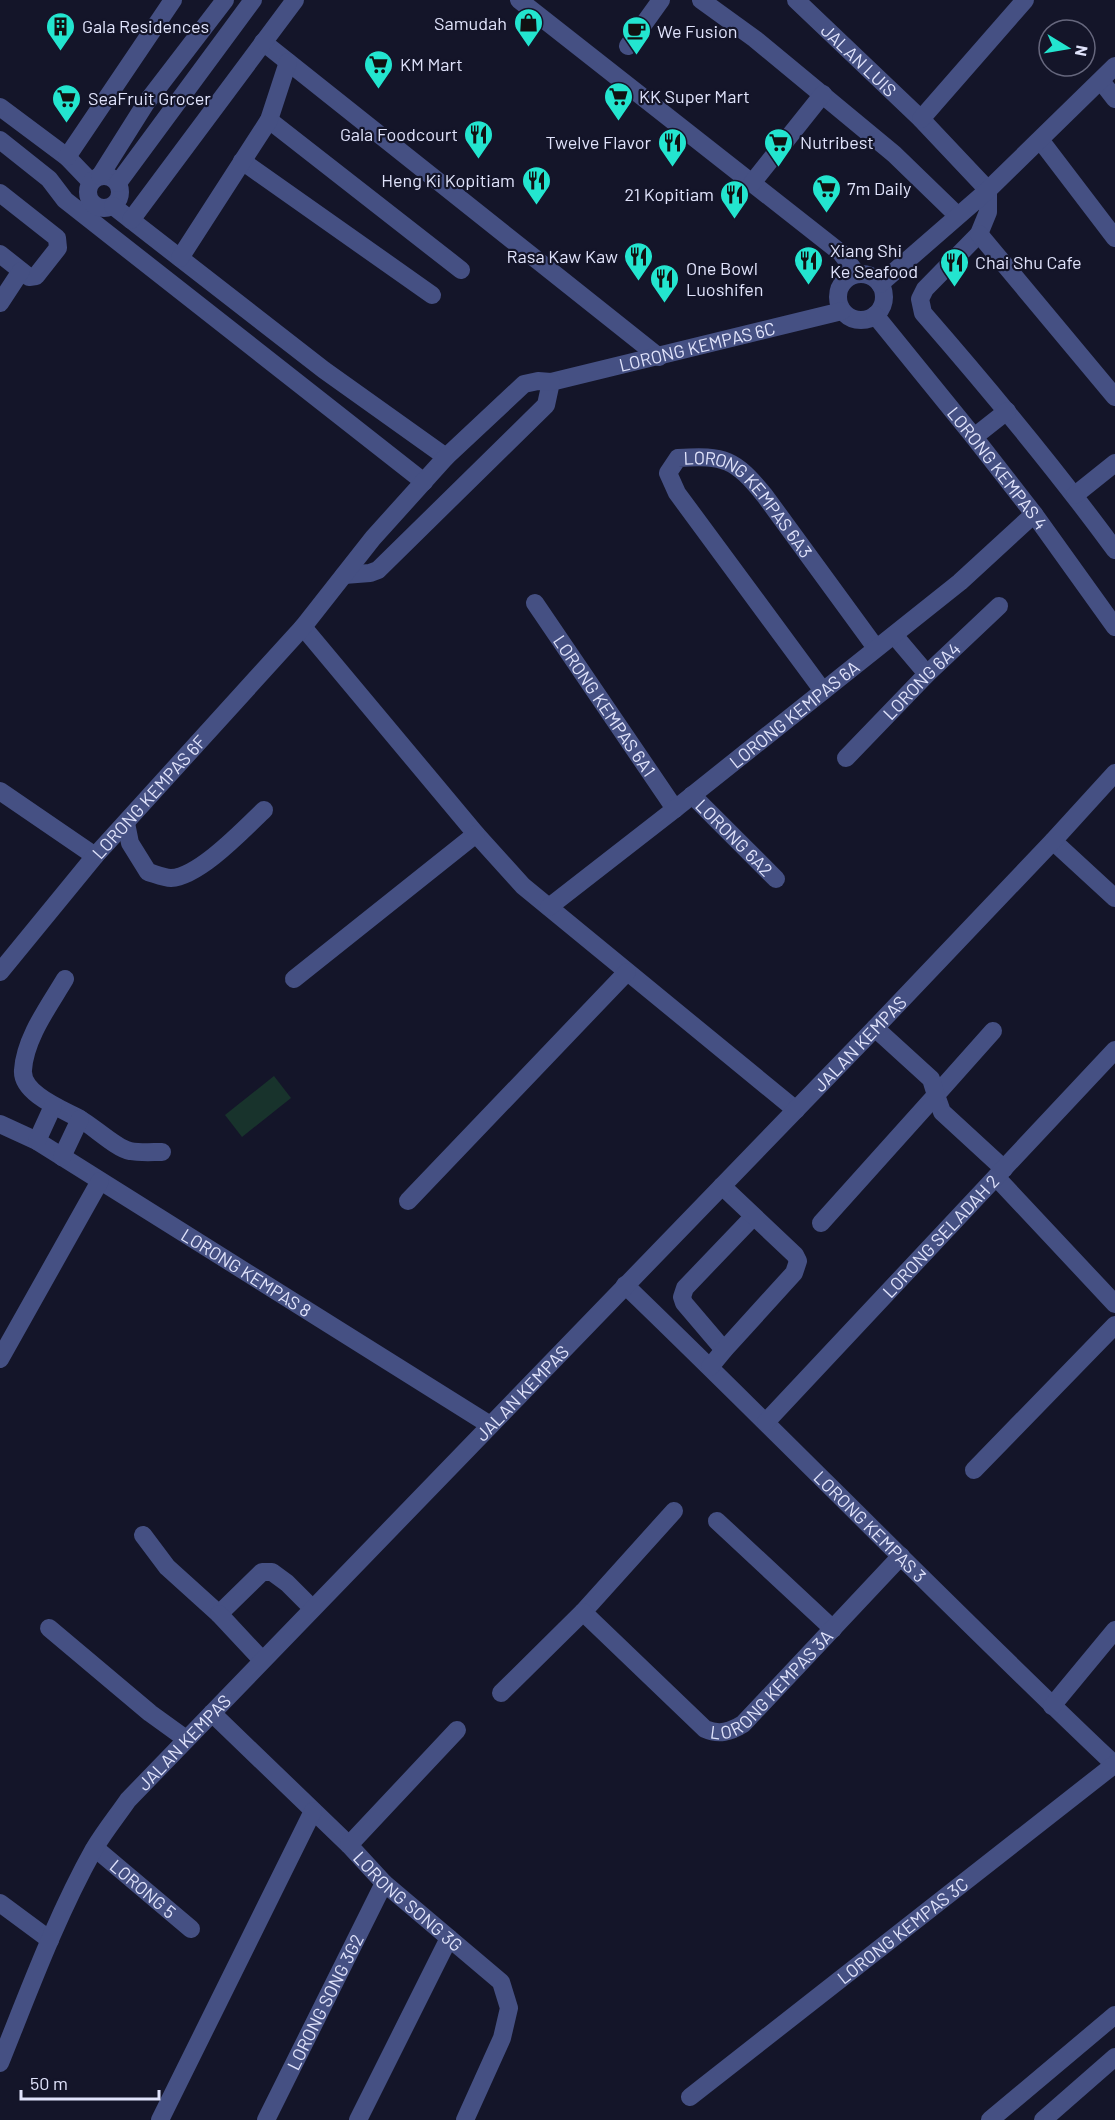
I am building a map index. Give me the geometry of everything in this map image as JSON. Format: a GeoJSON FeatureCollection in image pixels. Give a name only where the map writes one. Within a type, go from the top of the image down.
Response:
{"type":"FeatureCollection","features":[{"type":"Feature","properties":{"kind":"street"},"geometry":{"type":"LineString","coordinates":[[67,157],[173,0]]}},
{"type":"Feature","properties":{"kind":"street"},"geometry":{"type":"LineString","coordinates":[[127,249],[107,220],[102,205],[87,192],[146,103],[225,0]]}},
{"type":"Feature","properties":{"kind":"street"},"geometry":{"type":"LineString","coordinates":[[118,183],[253,0]]}},
{"type":"Feature","properties":{"kind":"street"},"geometry":{"type":"LineString","coordinates":[[131,220],[296,0]]}},
{"type":"Feature","properties":{"kind":"street"},"geometry":{"type":"LineString","coordinates":[[519,0],[841,253],[857,274]]}},
{"type":"Feature","properties":{"kind":"street"},"geometry":{"type":"LineString","coordinates":[[628,46],[661,0]]}},
{"type":"Feature","properties":{"kind":"street"},"geometry":{"type":"LineString","coordinates":[[701,0],[755,39],[894,153],[957,215]]}},
{"type":"Feature","properties":{"kind":"street","name":"JALAN LUIS"},"geometry":{"type":"LineString","coordinates":[[796,0],[921,119],[988,190]]}},
{"type":"Feature","properties":{"kind":"street"},"geometry":{"type":"LineString","coordinates":[[921,119],[1025,0]]}},
{"type":"Feature","properties":{"kind":"street"},"geometry":{"type":"LineString","coordinates":[[263,42],[659,357]]}},
{"type":"Feature","properties":{"kind":"street"},"geometry":{"type":"LineString","coordinates":[[180,258],[269,120],[288,62]]}},
{"type":"Feature","properties":{"kind":"street"},"geometry":{"type":"LineString","coordinates":[[880,284],[1041,141],[1115,66]]}},
{"type":"Feature","properties":{"kind":"street"},"geometry":{"type":"LineString","coordinates":[[1101,81],[1115,99]]}},
{"type":"Feature","properties":{"kind":"street"},"geometry":{"type":"LineString","coordinates":[[752,183],[823,94]]}},
{"type":"Feature","properties":{"kind":"street"},"geometry":{"type":"LineString","coordinates":[[0,106],[95,179],[110,177],[118,183],[120,193],[117,202],[102,205]]}},
{"type":"Feature","properties":{"kind":"street"},"geometry":{"type":"LineString","coordinates":[[269,120],[460,270]]}},
{"type":"Feature","properties":{"kind":"street"},"geometry":{"type":"LineString","coordinates":[[0,140],[48,179],[65,200],[424,482]]}},
{"type":"Feature","properties":{"kind":"street"},"geometry":{"type":"LineString","coordinates":[[1041,141],[1115,238]]}},
{"type":"Feature","properties":{"kind":"street"},"geometry":{"type":"LineString","coordinates":[[242,161],[432,295]]}},
{"type":"Feature","properties":{"kind":"street"},"geometry":{"type":"LineString","coordinates":[[48,179],[131,220],[324,370],[446,457]]}},
{"type":"Feature","properties":{"kind":"street"},"geometry":{"type":"LineString","coordinates":[[988,190],[988,212],[979,234],[925,289],[920,299],[923,313],[1007,411],[1075,495],[1115,550]]}},
{"type":"Feature","properties":{"kind":"street"},"geometry":{"type":"LineString","coordinates":[[0,193],[57,238],[58,248],[36,276],[29,277],[0,254]]}},
{"type":"Feature","properties":{"kind":"street"},"geometry":{"type":"LineString","coordinates":[[979,234],[1115,397]]}},
{"type":"Feature","properties":{"kind":"street"},"geometry":{"type":"LineString","coordinates":[[0,303],[21,271]]}},
{"type":"Feature","properties":{"kind":"street"},"geometry":{"type":"LineString","coordinates":[[857,274],[872,277],[880,284],[884,296],[883,303],[875,315],[861,320],[847,316],[842,311],[838,296],[839,288],[849,277],[857,274]]}},
{"type":"Feature","properties":{"kind":"street","name":"LORONG KEMPAS 6C"},"geometry":{"type":"LineString","coordinates":[[303,627],[374,538],[446,457],[524,384],[538,381],[551,382],[842,311]]}},
{"type":"Feature","properties":{"kind":"street","name":"LORONG KEMPAS 4"},"geometry":{"type":"LineString","coordinates":[[875,315],[974,436],[1034,514],[1115,627]]}},
{"type":"Feature","properties":{"kind":"street"},"geometry":{"type":"LineString","coordinates":[[344,574],[361,574],[378,570],[546,405],[551,382]]}},
{"type":"Feature","properties":{"kind":"street"},"geometry":{"type":"LineString","coordinates":[[974,436],[1007,411]]}},
{"type":"Feature","properties":{"kind":"street","name":"LORONG KEMPAS 6A3"},"geometry":{"type":"LineString","coordinates":[[823,691],[677,493],[668,473],[678,458],[699,456],[725,459],[747,474],[876,648]]}},
{"type":"Feature","properties":{"kind":"street"},"geometry":{"type":"LineString","coordinates":[[1075,495],[1115,463]]}},
{"type":"Feature","properties":{"kind":"street","name":"LORONG KEMPAS 6A"},"geometry":{"type":"LineString","coordinates":[[549,907],[960,582],[1034,514]]}},
{"type":"Feature","properties":{"kind":"street","name":"LORONG KEMPAS 6A1"},"geometry":{"type":"LineString","coordinates":[[535,603],[675,809]]}},
{"type":"Feature","properties":{"kind":"street","name":"LORONG 6A4"},"geometry":{"type":"LineString","coordinates":[[846,758],[927,674],[999,606]]}},
{"type":"Feature","properties":{"kind":"street"},"geometry":{"type":"LineString","coordinates":[[303,627],[476,834],[524,886],[795,1110]]}},
{"type":"Feature","properties":{"kind":"street","name":"LORONG KEMPAS 6F"},"geometry":{"type":"LineString","coordinates":[[0,972],[95,856],[303,627]]}},
{"type":"Feature","properties":{"kind":"street"},"geometry":{"type":"LineString","coordinates":[[894,635],[927,674]]}},
{"type":"Feature","properties":{"kind":"street","name":"JALAN KEMPAS"},"geometry":{"type":"LineString","coordinates":[[0,2063],[50,1940],[95,1848],[128,1800],[875,1028],[1115,773]]}},
{"type":"Feature","properties":{"kind":"street"},"geometry":{"type":"LineString","coordinates":[[0,791],[95,856]]}},
{"type":"Feature","properties":{"kind":"street","name":"LORONG 6A2"},"geometry":{"type":"LineString","coordinates":[[692,795],[776,879]]}},
{"type":"Feature","properties":{"kind":"street"},"geometry":{"type":"LineString","coordinates":[[126,823],[130,843],[148,872],[171,878],[195,869],[227,846],[264,810]]}},
{"type":"Feature","properties":{"kind":"street"},"geometry":{"type":"LineString","coordinates":[[294,979],[476,834]]}},
{"type":"Feature","properties":{"kind":"street"},"geometry":{"type":"LineString","coordinates":[[1053,841],[1115,898]]}},
{"type":"Feature","properties":{"kind":"street"},"geometry":{"type":"LineString","coordinates":[[408,1201],[627,972]]}},
{"type":"Feature","properties":{"kind":"street"},"geometry":{"type":"LineString","coordinates":[[64,979],[26,1052],[22,1073],[27,1083],[53,1106],[80,1119],[128,1151],[162,1152]]}},
{"type":"Feature","properties":{"kind":"street"},"geometry":{"type":"LineString","coordinates":[[875,1028],[931,1079],[942,1112],[1000,1173],[1115,1304]]}},
{"type":"Feature","properties":{"kind":"street"},"geometry":{"type":"LineString","coordinates":[[821,1223],[993,1031]]}},
{"type":"Feature","properties":{"kind":"street","name":"LORONG SELADAH 2"},"geometry":{"type":"LineString","coordinates":[[766,1422],[1115,1050]]}},
{"type":"Feature","properties":{"kind":"street"},"geometry":{"type":"LineString","coordinates":[[37,1141],[53,1106]]}},
{"type":"Feature","properties":{"kind":"street"},"geometry":{"type":"LineString","coordinates":[[62,1157],[80,1119]]}},
{"type":"Feature","properties":{"kind":"street","name":"LORONG KEMPAS 8"},"geometry":{"type":"LineString","coordinates":[[0,1124],[37,1141],[490,1425]]}},
{"type":"Feature","properties":{"kind":"street"},"geometry":{"type":"LineString","coordinates":[[0,1359],[100,1180]]}},
{"type":"Feature","properties":{"kind":"street"},"geometry":{"type":"LineString","coordinates":[[711,1368],[724,1350],[794,1273],[798,1261],[795,1255],[722,1186]]}},
{"type":"Feature","properties":{"kind":"street"},"geometry":{"type":"LineString","coordinates":[[724,1350],[684,1303],[682,1297],[685,1288],[753,1216]]}},
{"type":"Feature","properties":{"kind":"street","name":"LORONG KEMPAS 3"},"geometry":{"type":"LineString","coordinates":[[625,1286],[766,1422],[1052,1706],[1115,1764]]}},
{"type":"Feature","properties":{"kind":"street"},"geometry":{"type":"LineString","coordinates":[[974,1470],[1115,1325]]}},
{"type":"Feature","properties":{"kind":"street"},"geometry":{"type":"LineString","coordinates":[[501,1693],[583,1612],[674,1511]]}},
{"type":"Feature","properties":{"kind":"street"},"geometry":{"type":"LineString","coordinates":[[717,1521],[833,1629]]}},
{"type":"Feature","properties":{"kind":"street"},"geometry":{"type":"LineString","coordinates":[[143,1535],[168,1567],[219,1614],[262,1660]]}},
{"type":"Feature","properties":{"kind":"street","name":"LORONG KEMPAS 3A"},"geometry":{"type":"LineString","coordinates":[[583,1612],[705,1729],[714,1733],[723,1733],[742,1724],[901,1556]]}},
{"type":"Feature","properties":{"kind":"street"},"geometry":{"type":"LineString","coordinates":[[219,1614],[262,1572],[272,1572],[287,1583],[312,1608]]}},
{"type":"Feature","properties":{"kind":"street"},"geometry":{"type":"LineString","coordinates":[[49,1629],[150,1713],[186,1739]]}},
{"type":"Feature","properties":{"kind":"street"},"geometry":{"type":"LineString","coordinates":[[1052,1706],[1115,1630]]}},
{"type":"Feature","properties":{"kind":"street","name":"LORONG SONG 3G"},"geometry":{"type":"LineString","coordinates":[[212,1713],[384,1883],[501,1982],[508,2008],[502,2038],[465,2120]]}},
{"type":"Feature","properties":{"kind":"street"},"geometry":{"type":"LineString","coordinates":[[348,1845],[457,1730]]}},
{"type":"Feature","properties":{"kind":"street","name":"LORONG KEMPAS 3C"},"geometry":{"type":"LineString","coordinates":[[690,2097],[1115,1764]]}},
{"type":"Feature","properties":{"kind":"street"},"geometry":{"type":"LineString","coordinates":[[160,2120],[313,1811]]}},
{"type":"Feature","properties":{"kind":"street","name":"LORONG 5"},"geometry":{"type":"LineString","coordinates":[[95,1848],[191,1929]]}},
{"type":"Feature","properties":{"kind":"street","name":"LORONG SONG 3G2"},"geometry":{"type":"LineString","coordinates":[[266,2120],[384,1883]]}},
{"type":"Feature","properties":{"kind":"street"},"geometry":{"type":"LineString","coordinates":[[0,1904],[50,1940]]}},
{"type":"Feature","properties":{"kind":"street"},"geometry":{"type":"LineString","coordinates":[[358,2120],[449,1938]]}},
{"type":"Feature","properties":{"kind":"street"},"geometry":{"type":"LineString","coordinates":[[990,2120],[1115,2014]]}},
{"type":"Feature","properties":{"kind":"street"},"geometry":{"type":"LineString","coordinates":[[1043,2120],[1115,2057]]}},
{"type":"Feature","properties":{"kind":"green space"},"geometry":{"type":"Polygon","coordinates":[[[274,1076],[291,1098],[242,1137],[225,1115],[274,1076]]]}},
{"type":"Feature","properties":{"kind":"place","name":"Samudah"},"geometry":{"type":"Point","coordinates":[528,48]}},
{"type":"Feature","properties":{"kind":"place","name":"Gala Residences"},"geometry":{"type":"Point","coordinates":[61,52]}},
{"type":"Feature","properties":{"kind":"place","name":"We Fusion"},"geometry":{"type":"Point","coordinates":[636,56]}},
{"type":"Feature","properties":{"kind":"place","name":"KM Mart"},"geometry":{"type":"Point","coordinates":[379,90]}},
{"type":"Feature","properties":{"kind":"place","name":"KK Super Mart"},"geometry":{"type":"Point","coordinates":[618,122]}},
{"type":"Feature","properties":{"kind":"place","name":"SeaFruit Grocer"},"geometry":{"type":"Point","coordinates":[67,124]}},
{"type":"Feature","properties":{"kind":"place","name":"Gala Foodcourt"},"geometry":{"type":"Point","coordinates":[479,160]}},
{"type":"Feature","properties":{"kind":"place","name":"Twelve Flavor"},"geometry":{"type":"Point","coordinates":[672,168]}},
{"type":"Feature","properties":{"kind":"place","name":"Nutribest"},"geometry":{"type":"Point","coordinates":[779,168]}},
{"type":"Feature","properties":{"kind":"place","name":"Heng Ki Kopitiam"},"geometry":{"type":"Point","coordinates":[536,206]}},
{"type":"Feature","properties":{"kind":"place","name":"7m Daily"},"geometry":{"type":"Point","coordinates":[826,214]}},
{"type":"Feature","properties":{"kind":"place","name":"21 Kopitiam"},"geometry":{"type":"Point","coordinates":[735,220]}},
{"type":"Feature","properties":{"kind":"place","name":"Rasa Kaw Kaw"},"geometry":{"type":"Point","coordinates":[639,282]}},
{"type":"Feature","properties":{"kind":"place","name":"Xiang Shi Ke Seafood"},"geometry":{"type":"Point","coordinates":[809,286]}},
{"type":"Feature","properties":{"kind":"place","name":"Chai Shu Cafe"},"geometry":{"type":"Point","coordinates":[954,288]}},
{"type":"Feature","properties":{"kind":"place","name":"One Bowl Luoshifen"},"geometry":{"type":"Point","coordinates":[665,304]}}]}
